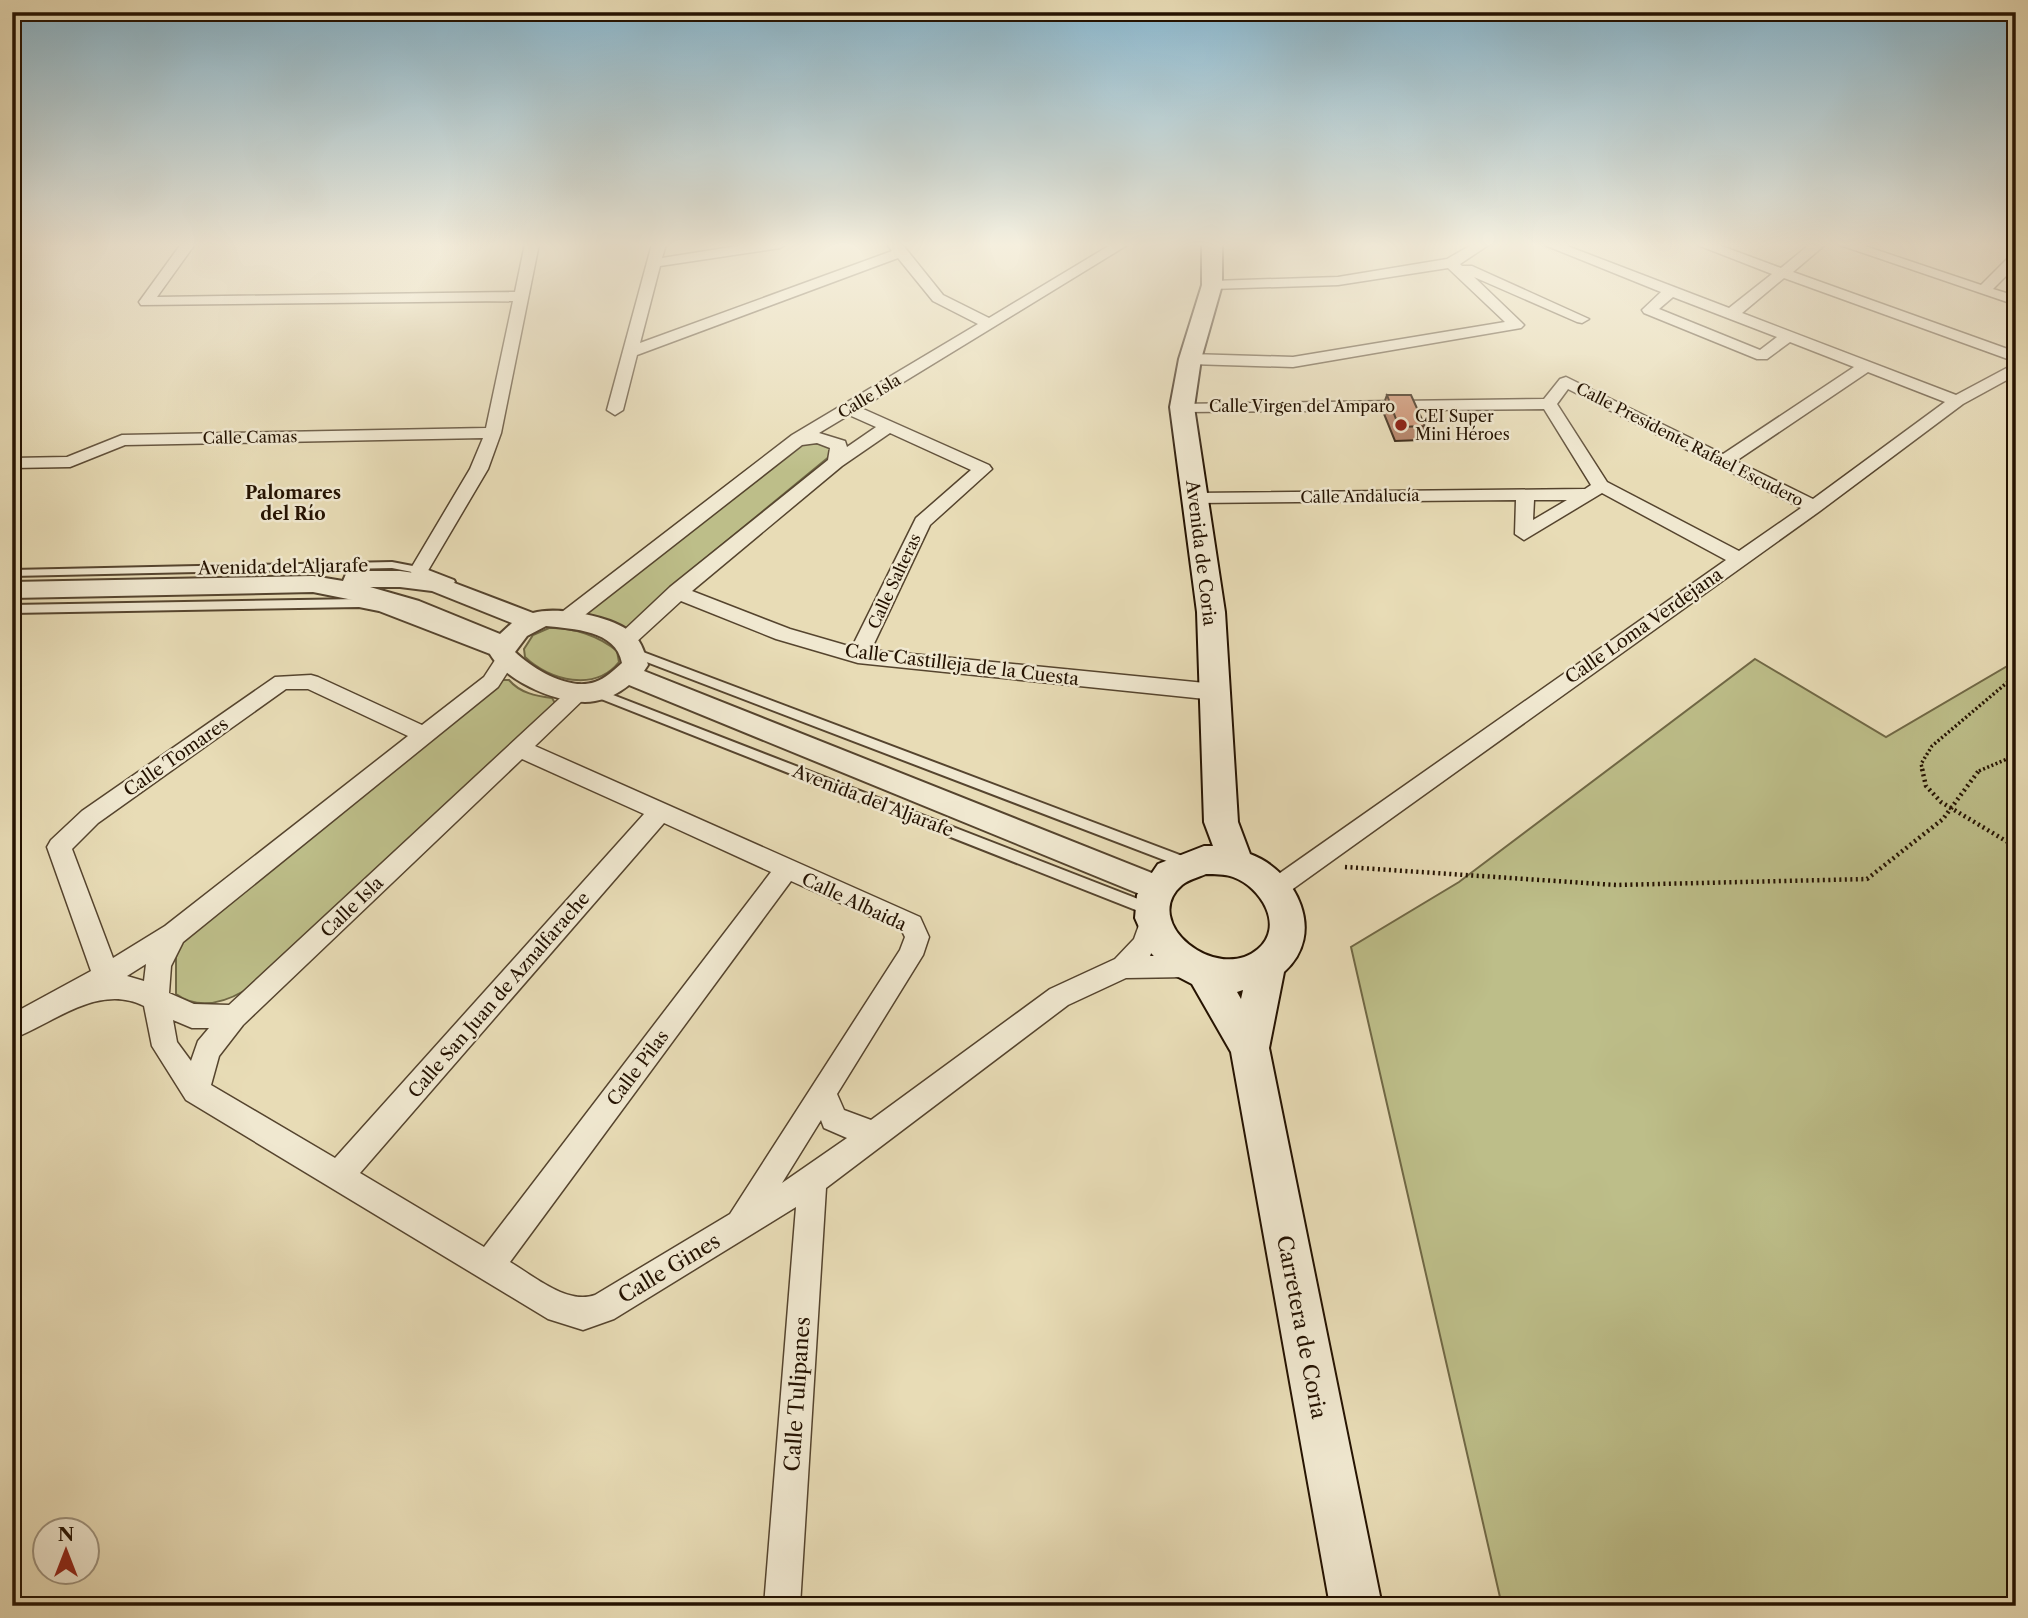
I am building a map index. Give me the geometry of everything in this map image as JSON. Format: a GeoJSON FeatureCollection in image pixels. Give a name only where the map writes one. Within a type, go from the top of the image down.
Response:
{"type":"FeatureCollection","features":[{"type":"Feature","properties":{"kind":"main road","name":"Avenida de Coria"},"geometry":{"type":"LineString","coordinates":[[1202,320],[1182,407],[1211,612],[1221,822],[1236,864]]}},
{"type":"Feature","properties":{"kind":"main road"},"geometry":{"type":"LineString","coordinates":[[1220,860],[1236,864],[1251,870],[1275,889],[1285,904],[1289,921],[1287,938],[1280,953],[1267,965],[1249,973],[1227,976],[1196,970],[1164,946],[1153,906],[1170,873],[1189,864],[1220,860]]}},
{"type":"Feature","properties":{"kind":"main road","name":"Carretera de Coria"},"geometry":{"type":"LineString","coordinates":[[1267,965],[1250,1048],[1356,1606]]}},
{"type":"Feature","properties":{"kind":"main road","name":"Carretera de Coria"},"geometry":{"type":"LineString","coordinates":[[1196,970],[1250,1048]]}},
{"type":"Feature","properties":{"kind":"street"},"geometry":{"type":"LineString","coordinates":[[419,570],[479,469],[493,433],[517,320]]}},
{"type":"Feature","properties":{"kind":"street"},"geometry":{"type":"LineString","coordinates":[[615,410],[639,320]]}},
{"type":"Feature","properties":{"kind":"street"},"geometry":{"type":"LineString","coordinates":[[631,352],[715,320]]}},
{"type":"Feature","properties":{"kind":"street"},"geometry":{"type":"LineString","coordinates":[[981,320],[990,324]]}},
{"type":"Feature","properties":{"kind":"street","name":"Calle Isla"},"geometry":{"type":"LineString","coordinates":[[548,620],[797,440],[997,320]]}},
{"type":"Feature","properties":{"kind":"street"},"geometry":{"type":"LineString","coordinates":[[1191,359],[1293,362],[1516,325],[1510,320]]}},
{"type":"Feature","properties":{"kind":"street"},"geometry":{"type":"LineString","coordinates":[[1672,320],[1762,356],[1788,336]]}},
{"type":"Feature","properties":{"kind":"street"},"geometry":{"type":"LineString","coordinates":[[1745,320],[1957,401]]}},
{"type":"Feature","properties":{"kind":"street"},"geometry":{"type":"LineString","coordinates":[[1912,320],[2016,357]]}},
{"type":"Feature","properties":{"kind":"street"},"geometry":{"type":"LineString","coordinates":[[1725,461],[1866,366]]}},
{"type":"Feature","properties":{"kind":"street","name":"Calle Loma Verdejana"},"geometry":{"type":"LineString","coordinates":[[1275,889],[1814,506],[1957,401],[2016,368]]}},
{"type":"Feature","properties":{"kind":"street","name":"Calle Presidente Rafael Escudero"},"geometry":{"type":"LineString","coordinates":[[1549,404],[1566,382],[1814,506]]}},
{"type":"Feature","properties":{"kind":"street"},"geometry":{"type":"LineString","coordinates":[[1549,404],[1595,490],[1739,559]]}},
{"type":"Feature","properties":{"kind":"street","name":"Calle Virgen del Amparo"},"geometry":{"type":"LineString","coordinates":[[1182,407],[1549,404]]}},
{"type":"Feature","properties":{"kind":"street"},"geometry":{"type":"LineString","coordinates":[[838,453],[847,408]]}},
{"type":"Feature","properties":{"kind":"street","name":"Calle Salteras"},"geometry":{"type":"LineString","coordinates":[[847,408],[982,469],[922,522],[858,656]]}},
{"type":"Feature","properties":{"kind":"street"},"geometry":{"type":"LineString","coordinates":[[587,692],[629,655],[677,592],[838,453],[888,427]]}},
{"type":"Feature","properties":{"kind":"street","name":"Calle Camas"},"geometry":{"type":"LineString","coordinates":[[12,463],[70,462],[122,440],[493,433]]}},
{"type":"Feature","properties":{"kind":"street","name":"Calle Isla"},"geometry":{"type":"LineString","coordinates":[[797,440],[818,438],[838,453]]}},
{"type":"Feature","properties":{"kind":"street"},"geometry":{"type":"LineString","coordinates":[[1525,495],[1524,534],[1595,490]]}},
{"type":"Feature","properties":{"kind":"street","name":"Calle Andalucía"},"geometry":{"type":"LineString","coordinates":[[1195,498],[1525,495],[1595,490]]}},
{"type":"Feature","properties":{"kind":"street","name":"Avenida del Aljarafe"},"geometry":{"type":"LineString","coordinates":[[12,590],[313,584],[369,578],[436,584],[548,620],[600,628],[629,655],[1153,906]]}},
{"type":"Feature","properties":{"kind":"street","name":"Avenida del Aljarafe"},"geometry":{"type":"LineString","coordinates":[[313,584],[381,596],[504,652],[519,671],[537,680],[587,692]]}},
{"type":"Feature","properties":{"kind":"street","name":"Calle Castilleja de la Cuesta"},"geometry":{"type":"LineString","coordinates":[[677,592],[783,634],[858,656],[1215,692]]}},
{"type":"Feature","properties":{"kind":"street"},"geometry":{"type":"LineString","coordinates":[[59,1004],[174,934],[491,682],[504,652],[548,620]]}},
{"type":"Feature","properties":{"kind":"street","name":"Calle Tomares"},"geometry":{"type":"LineString","coordinates":[[105,974],[98,948],[59,846],[90,817],[282,682],[311,682],[424,735]]}},
{"type":"Feature","properties":{"kind":"street","name":"Calle Isla"},"geometry":{"type":"LineString","coordinates":[[196,1091],[207,1050],[234,1017],[519,748],[587,692]]}},
{"type":"Feature","properties":{"kind":"street","name":"Calle Albaida"},"geometry":{"type":"LineString","coordinates":[[519,748],[911,924],[917,937],[910,955],[739,1223]]}},
{"type":"Feature","properties":{"kind":"street","name":"Calle San Juan de Aznalfarache"},"geometry":{"type":"LineString","coordinates":[[338,1176],[660,812]]}},
{"type":"Feature","properties":{"kind":"street","name":"Calle Pilas"},"geometry":{"type":"LineString","coordinates":[[489,1265],[786,870]]}},
{"type":"Feature","properties":{"kind":"street"},"geometry":{"type":"LineString","coordinates":[[1125,967],[1144,945],[1153,906]]}},
{"type":"Feature","properties":{"kind":"street"},"geometry":{"type":"LineString","coordinates":[[174,934],[158,966],[156,999],[165,1046],[196,1091]]}},
{"type":"Feature","properties":{"kind":"street"},"geometry":{"type":"LineString","coordinates":[[1125,967],[1196,970]]}},
{"type":"Feature","properties":{"kind":"street","name":"Calle Gines"},"geometry":{"type":"LineString","coordinates":[[196,1091],[559,1308],[583,1315],[603,1308],[811,1181],[1059,997],[1125,967]]}},
{"type":"Feature","properties":{"kind":"street"},"geometry":{"type":"LineString","coordinates":[[12,1027],[59,1004],[107,986],[133,986],[191,1016],[234,1017]]}},
{"type":"Feature","properties":{"kind":"street"},"geometry":{"type":"LineString","coordinates":[[822,1092],[834,1119],[873,1135]]}},
{"type":"Feature","properties":{"kind":"street","name":"Calle Tulipanes"},"geometry":{"type":"LineString","coordinates":[[782,1606],[811,1181]]}},
{"type":"Feature","properties":{"kind":"lane","name":"Avenida del Aljarafe"},"geometry":{"type":"LineString","coordinates":[[12,573],[392,565],[419,570],[548,620]]}},
{"type":"Feature","properties":{"kind":"lane","name":"Avenida del Aljarafe"},"geometry":{"type":"LineString","coordinates":[[12,609],[359,603],[381,608],[504,652]]}},
{"type":"Feature","properties":{"kind":"lane","name":"Avenida del Aljarafe"},"geometry":{"type":"LineString","coordinates":[[629,655],[1189,864]]}},
{"type":"Feature","properties":{"kind":"lane","name":"Avenida del Aljarafe"},"geometry":{"type":"LineString","coordinates":[[587,692],[1153,906]]}},
{"type":"Feature","properties":{"kind":"path"},"geometry":{"type":"LineString","coordinates":[[2016,675],[1932,746],[1921,764],[1926,786],[1950,808],[2016,847]]}},
{"type":"Feature","properties":{"kind":"path"},"geometry":{"type":"LineString","coordinates":[[1311,864],[1616,885],[1764,884],[1867,879],[1943,819],[1980,769],[2016,755]]}},
{"type":"Feature","properties":{"kind":"green space"},"geometry":{"type":"Polygon","coordinates":[[[811,443],[828,445],[831,449],[830,456],[690,571],[631,627],[626,630],[582,612],[798,446],[811,443]]]}},
{"type":"Feature","properties":{"kind":"green space"},"geometry":{"type":"Polygon","coordinates":[[[549,628],[567,629],[594,637],[617,651],[619,662],[598,677],[585,680],[572,680],[547,672],[525,657],[524,649],[533,635],[549,628]]]}},
{"type":"Feature","properties":{"kind":"green space"},"geometry":{"type":"Polygon","coordinates":[[[1755,659],[1886,737],[2016,661],[2016,1606],[1502,1606],[1351,947],[1459,882],[1755,659]]]}},
{"type":"Feature","properties":{"kind":"green space"},"geometry":{"type":"Polygon","coordinates":[[[500,680],[509,680],[523,691],[552,698],[555,703],[244,991],[228,999],[210,1003],[193,1002],[176,994],[176,957],[180,943],[500,680]]]}},
{"type":"Feature","properties":{"kind":"building"},"geometry":{"type":"Polygon","coordinates":[[[1387,395],[1411,395],[1425,426],[1399,427],[1387,395]]]}},
{"type":"Feature","properties":{"kind":"place","name":"CEI Super Mini Héroes"},"geometry":{"type":"Point","coordinates":[1401,425]}},
{"type":"Feature","properties":{"kind":"district","name":"Palomares del Río"},"geometry":{"type":"Point","coordinates":[293,503]}}]}
